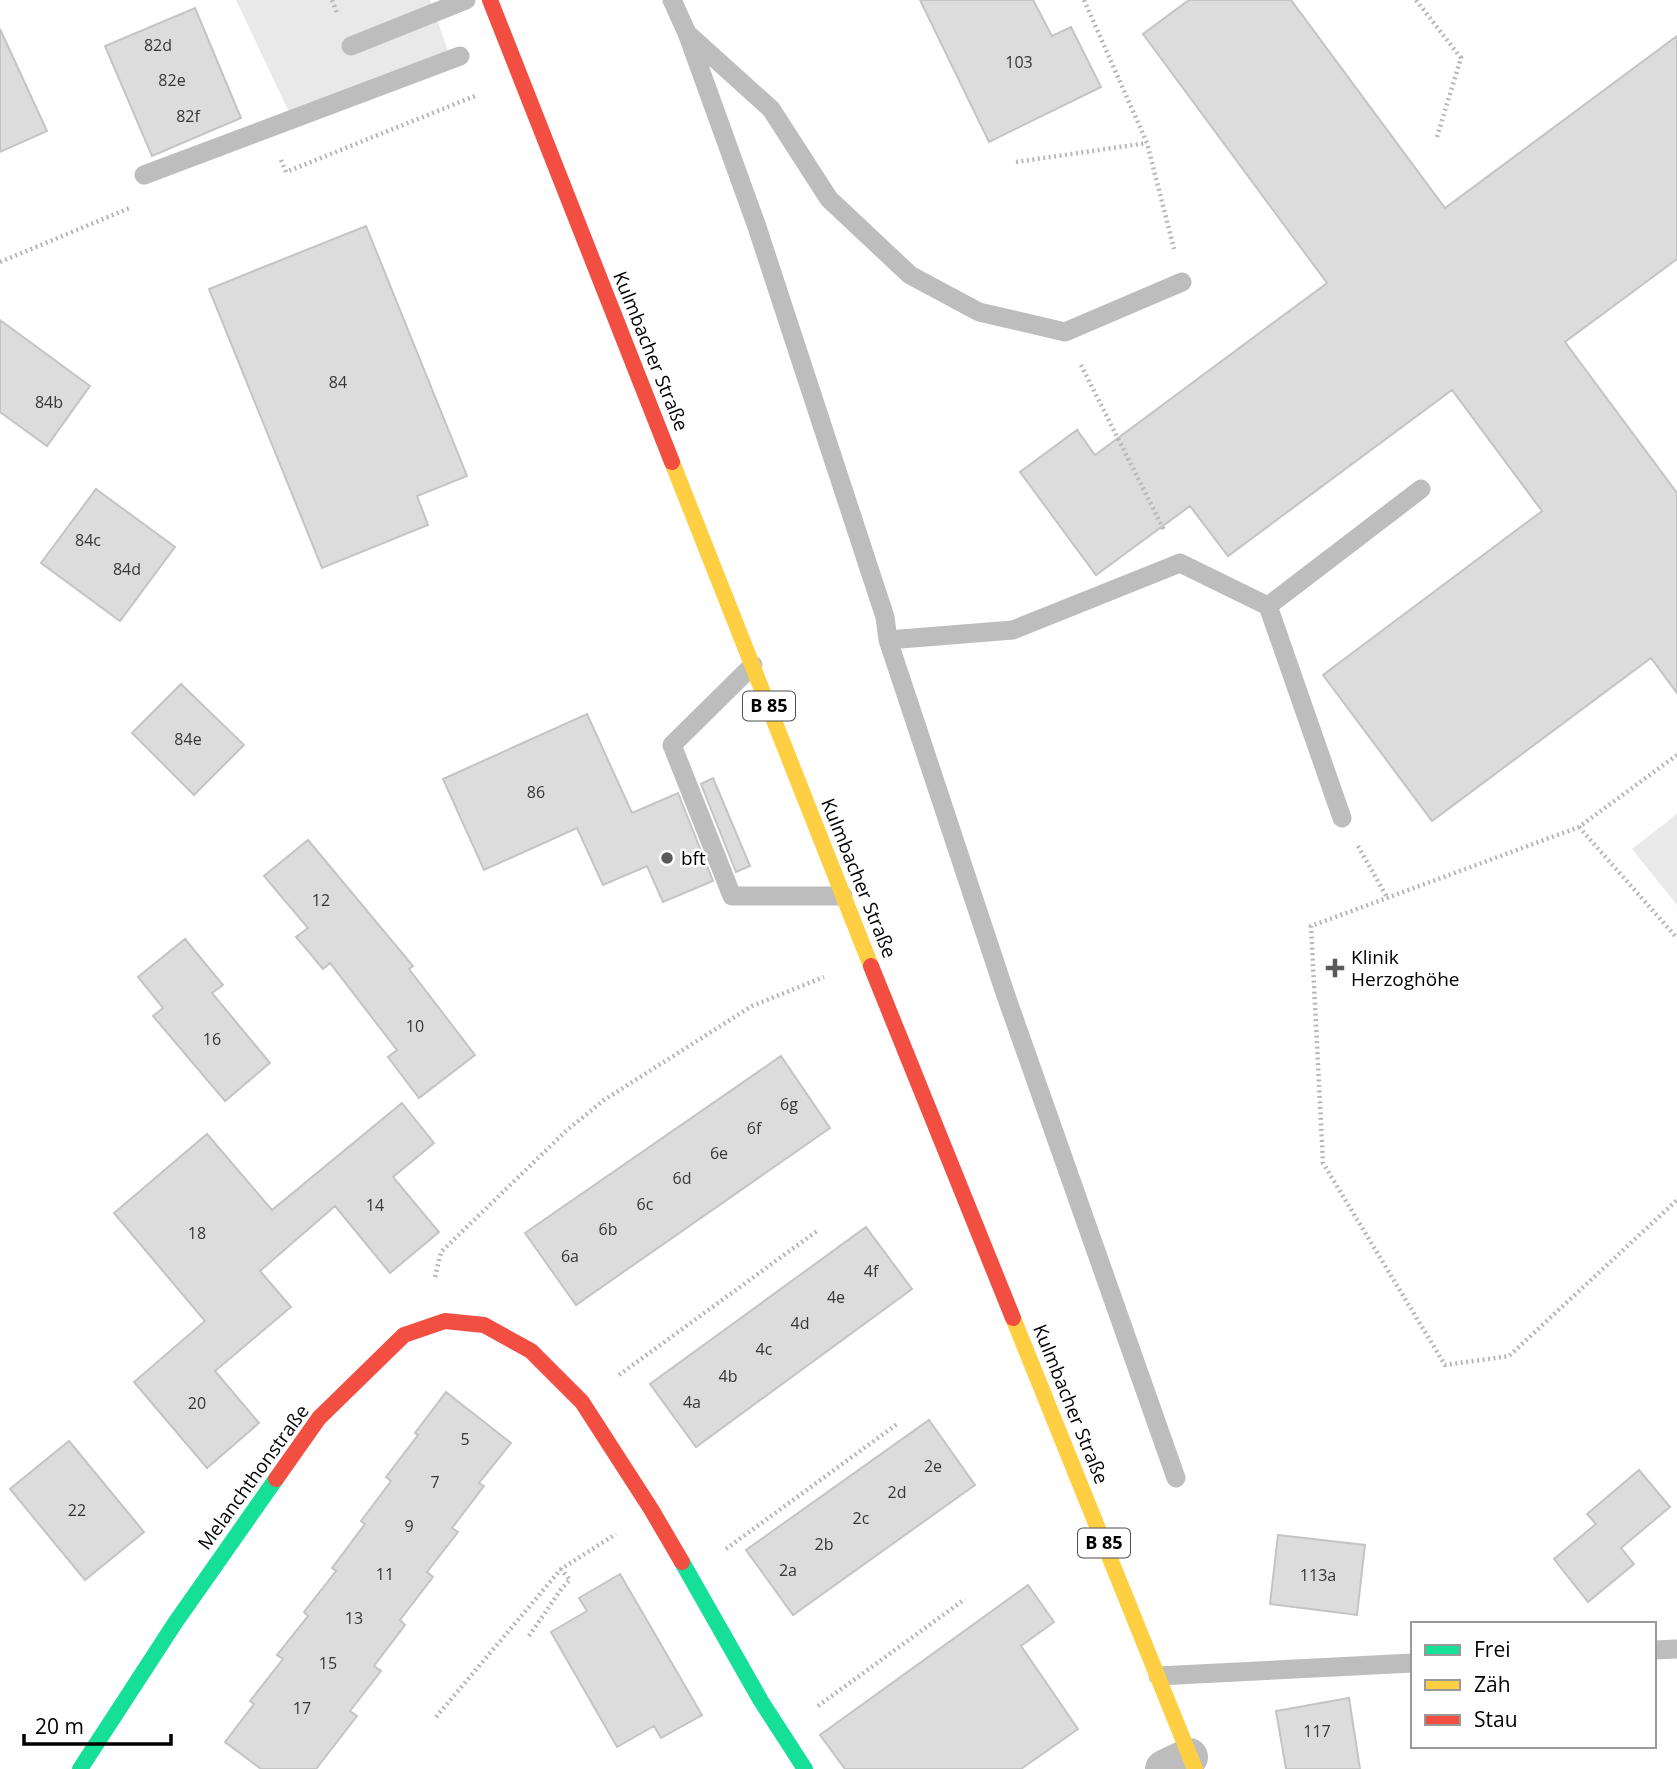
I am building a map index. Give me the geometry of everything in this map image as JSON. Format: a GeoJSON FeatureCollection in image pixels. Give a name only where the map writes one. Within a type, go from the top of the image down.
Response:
{"type":"FeatureCollection","features":[{"type":"Feature","properties":{"kind":"main road","name":"Kulmbacher Straße"},"geometry":{"type":"LineString","coordinates":[[490,0],[843,896],[1158,1676],[1183,1765]]}},
{"type":"Feature","properties":{"kind":"main road","name":"Melanchthonstraße"},"geometry":{"type":"LineString","coordinates":[[80,1769],[175,1623],[319,1418],[404,1335],[445,1321],[484,1325],[531,1351],[582,1402],[651,1509],[688,1576],[805,1769]]}},
{"type":"Feature","properties":{"kind":"lane"},"geometry":{"type":"LineString","coordinates":[[351,46],[467,0]]}},
{"type":"Feature","properties":{"kind":"lane"},"geometry":{"type":"LineString","coordinates":[[672,0],[687,33],[756,224],[886,617],[888,640],[1005,993],[1176,1478]]}},
{"type":"Feature","properties":{"kind":"lane"},"geometry":{"type":"LineString","coordinates":[[687,33],[771,109],[829,199],[910,275],[979,312],[1065,332],[1182,282]]}},
{"type":"Feature","properties":{"kind":"lane"},"geometry":{"type":"LineString","coordinates":[[144,175],[460,56]]}},
{"type":"Feature","properties":{"kind":"lane"},"geometry":{"type":"LineString","coordinates":[[1268,606],[1421,489]]}},
{"type":"Feature","properties":{"kind":"lane"},"geometry":{"type":"LineString","coordinates":[[888,640],[1013,630],[1180,562],[1268,606],[1342,818]]}},
{"type":"Feature","properties":{"kind":"lane"},"geometry":{"type":"LineString","coordinates":[[752,665],[672,745],[677,758],[732,896],[843,896]]}},
{"type":"Feature","properties":{"kind":"lane"},"geometry":{"type":"LineString","coordinates":[[1656,1650],[1677,1649]]}},
{"type":"Feature","properties":{"kind":"lane"},"geometry":{"type":"LineString","coordinates":[[1158,1676],[1411,1663]]}},
{"type":"Feature","properties":{"kind":"path"},"geometry":{"type":"LineString","coordinates":[[1084,0],[1147,143],[1182,282]]}},
{"type":"Feature","properties":{"kind":"path"},"geometry":{"type":"LineString","coordinates":[[1416,0],[1461,58],[1436,140]]}},
{"type":"Feature","properties":{"kind":"path"},"geometry":{"type":"LineString","coordinates":[[1016,162],[1147,143]]}},
{"type":"Feature","properties":{"kind":"path"},"geometry":{"type":"LineString","coordinates":[[1065,332],[1180,562]]}},
{"type":"Feature","properties":{"kind":"path"},"geometry":{"type":"LineString","coordinates":[[1677,755],[1579,827],[1311,926],[1323,1163],[1445,1365],[1509,1356],[1677,1200]]}},
{"type":"Feature","properties":{"kind":"path"},"geometry":{"type":"LineString","coordinates":[[1342,818],[1388,899]]}},
{"type":"Feature","properties":{"kind":"path"},"geometry":{"type":"LineString","coordinates":[[1579,827],[1677,938]]}},
{"type":"Feature","properties":{"kind":"path"},"geometry":{"type":"LineString","coordinates":[[423,1329],[441,1252],[566,1131],[604,1100],[752,1006],[824,977]]}},
{"type":"Feature","properties":{"kind":"path"},"geometry":{"type":"LineString","coordinates":[[582,1402],[817,1231]]}},
{"type":"Feature","properties":{"kind":"path"},"geometry":{"type":"LineString","coordinates":[[688,1576],[897,1423]]}},
{"type":"Feature","properties":{"kind":"path"},"geometry":{"type":"LineString","coordinates":[[436,1717],[561,1569],[621,1531]]}},
{"type":"Feature","properties":{"kind":"path"},"geometry":{"type":"LineString","coordinates":[[529,1636],[570,1580],[561,1569]]}},
{"type":"Feature","properties":{"kind":"path"},"geometry":{"type":"LineString","coordinates":[[782,1733],[965,1599]]}},
{"type":"Feature","properties":{"kind":"shaded area"},"geometry":{"type":"Polygon","coordinates":[[[236,0],[430,0],[448,51],[289,112],[236,0]]]}},
{"type":"Feature","properties":{"kind":"shaded area"},"geometry":{"type":"Polygon","coordinates":[[[1677,814],[1677,905],[1632,849],[1677,814]]]}},
{"type":"Feature","properties":{"kind":"building"},"geometry":{"type":"Polygon","coordinates":[[[920,0],[1033,0],[1052,36],[1071,27],[1101,87],[989,142],[920,0]]]}},
{"type":"Feature","properties":{"kind":"building"},"geometry":{"type":"Polygon","coordinates":[[[1189,0],[1291,0],[1445,208],[1677,36],[1677,259],[1565,342],[1677,493],[1677,693],[1651,658],[1432,821],[1323,675],[1542,511],[1452,390],[1228,556],[1190,506],[1096,575],[1020,472],[1077,430],[1095,455],[1327,283],[1143,34],[1189,0]]]}},
{"type":"Feature","properties":{"kind":"building"},"geometry":{"type":"Polygon","coordinates":[[[195,8],[241,118],[152,156],[105,46],[195,8]]]}},
{"type":"Feature","properties":{"kind":"building"},"geometry":{"type":"Polygon","coordinates":[[[0,29],[47,131],[0,152],[0,29]]]}},
{"type":"Feature","properties":{"kind":"building"},"geometry":{"type":"Polygon","coordinates":[[[366,226],[467,476],[417,496],[428,525],[322,568],[209,289],[366,226]]]}},
{"type":"Feature","properties":{"kind":"building"},"geometry":{"type":"Polygon","coordinates":[[[0,320],[90,386],[47,446],[0,412],[0,320]]]}},
{"type":"Feature","properties":{"kind":"building"},"geometry":{"type":"Polygon","coordinates":[[[96,489],[175,547],[120,621],[41,563],[96,489]]]}},
{"type":"Feature","properties":{"kind":"building"},"geometry":{"type":"Polygon","coordinates":[[[181,684],[244,745],[194,795],[132,733],[181,684]]]}},
{"type":"Feature","properties":{"kind":"building"},"geometry":{"type":"Polygon","coordinates":[[[587,714],[632,813],[678,793],[713,881],[663,902],[647,866],[603,885],[577,828],[484,870],[443,779],[587,714]]]}},
{"type":"Feature","properties":{"kind":"building"},"geometry":{"type":"Polygon","coordinates":[[[713,778],[750,866],[736,872],[701,784],[713,778]]]}},
{"type":"Feature","properties":{"kind":"building"},"geometry":{"type":"Polygon","coordinates":[[[308,840],[413,966],[409,969],[475,1055],[419,1098],[388,1057],[397,1050],[330,963],[323,969],[296,937],[308,928],[264,876],[308,840]]]}},
{"type":"Feature","properties":{"kind":"building"},"geometry":{"type":"Polygon","coordinates":[[[185,939],[223,985],[212,993],[270,1063],[225,1101],[153,1016],[163,1008],[138,977],[185,939]]]}},
{"type":"Feature","properties":{"kind":"building"},"geometry":{"type":"Polygon","coordinates":[[[781,1056],[830,1128],[576,1305],[525,1233],[781,1056]]]}},
{"type":"Feature","properties":{"kind":"building"},"geometry":{"type":"Polygon","coordinates":[[[402,1103],[434,1143],[393,1177],[439,1232],[390,1273],[335,1206],[260,1271],[291,1307],[215,1371],[259,1423],[207,1468],[134,1382],[205,1321],[114,1213],[207,1134],[272,1210],[402,1103]]]}},
{"type":"Feature","properties":{"kind":"building"},"geometry":{"type":"Polygon","coordinates":[[[866,1227],[912,1289],[696,1447],[650,1384],[866,1227]]]}},
{"type":"Feature","properties":{"kind":"building"},"geometry":{"type":"Polygon","coordinates":[[[446,1392],[511,1443],[479,1483],[484,1486],[452,1528],[458,1532],[427,1572],[433,1577],[400,1620],[405,1625],[374,1666],[381,1671],[350,1711],[357,1716],[316,1769],[261,1769],[225,1742],[254,1704],[250,1701],[283,1659],[277,1655],[308,1616],[304,1612],[336,1571],[332,1568],[365,1524],[361,1521],[391,1481],[386,1477],[446,1392]]]}},
{"type":"Feature","properties":{"kind":"building"},"geometry":{"type":"Polygon","coordinates":[[[929,1420],[975,1485],[793,1615],[746,1550],[929,1420]]]}},
{"type":"Feature","properties":{"kind":"building"},"geometry":{"type":"Polygon","coordinates":[[[69,1441],[144,1532],[85,1580],[10,1489],[69,1441]]]}},
{"type":"Feature","properties":{"kind":"building"},"geometry":{"type":"Polygon","coordinates":[[[1639,1470],[1670,1507],[1621,1548],[1634,1564],[1588,1602],[1554,1559],[1596,1524],[1587,1514],[1639,1470]]]}},
{"type":"Feature","properties":{"kind":"building"},"geometry":{"type":"Polygon","coordinates":[[[1278,1535],[1365,1545],[1357,1615],[1270,1604],[1278,1535]]]}},
{"type":"Feature","properties":{"kind":"building"},"geometry":{"type":"Polygon","coordinates":[[[620,1574],[702,1715],[661,1738],[654,1726],[617,1747],[551,1632],[587,1611],[579,1598],[620,1574]]]}},
{"type":"Feature","properties":{"kind":"building"},"geometry":{"type":"Polygon","coordinates":[[[1028,1585],[1054,1622],[1021,1646],[1078,1729],[1021,1769],[845,1769],[820,1735],[1028,1585]]]}},
{"type":"Feature","properties":{"kind":"building"},"geometry":{"type":"Polygon","coordinates":[[[1349,1698],[1360,1769],[1286,1769],[1276,1711],[1349,1698]]]}},
{"type":"Feature","properties":{"kind":"traffic: fast"},"geometry":{"type":"LineString","coordinates":[[80,1769],[175,1623],[276,1479]]}},
{"type":"Feature","properties":{"kind":"traffic: fast"},"geometry":{"type":"LineString","coordinates":[[682,1562],[761,1701],[805,1769]]}},
{"type":"Feature","properties":{"kind":"traffic: slow"},"geometry":{"type":"LineString","coordinates":[[672,462],[871,966]]}},
{"type":"Feature","properties":{"kind":"traffic: slow"},"geometry":{"type":"LineString","coordinates":[[1013,1318],[1195,1769]]}},
{"type":"Feature","properties":{"kind":"traffic: jam"},"geometry":{"type":"LineString","coordinates":[[490,0],[672,462]]}},
{"type":"Feature","properties":{"kind":"traffic: jam"},"geometry":{"type":"LineString","coordinates":[[871,966],[1013,1318]]}},
{"type":"Feature","properties":{"kind":"traffic: jam"},"geometry":{"type":"LineString","coordinates":[[276,1479],[319,1418],[404,1335],[445,1321],[484,1325],[531,1351],[582,1402],[682,1562]]}},
{"type":"Feature","properties":{"kind":"place","name":"bft"},"geometry":{"type":"Point","coordinates":[667,858]}},
{"type":"Feature","properties":{"kind":"place","name":"Klinik Herzoghöhe"},"geometry":{"type":"Point","coordinates":[1335,968]}}]}
